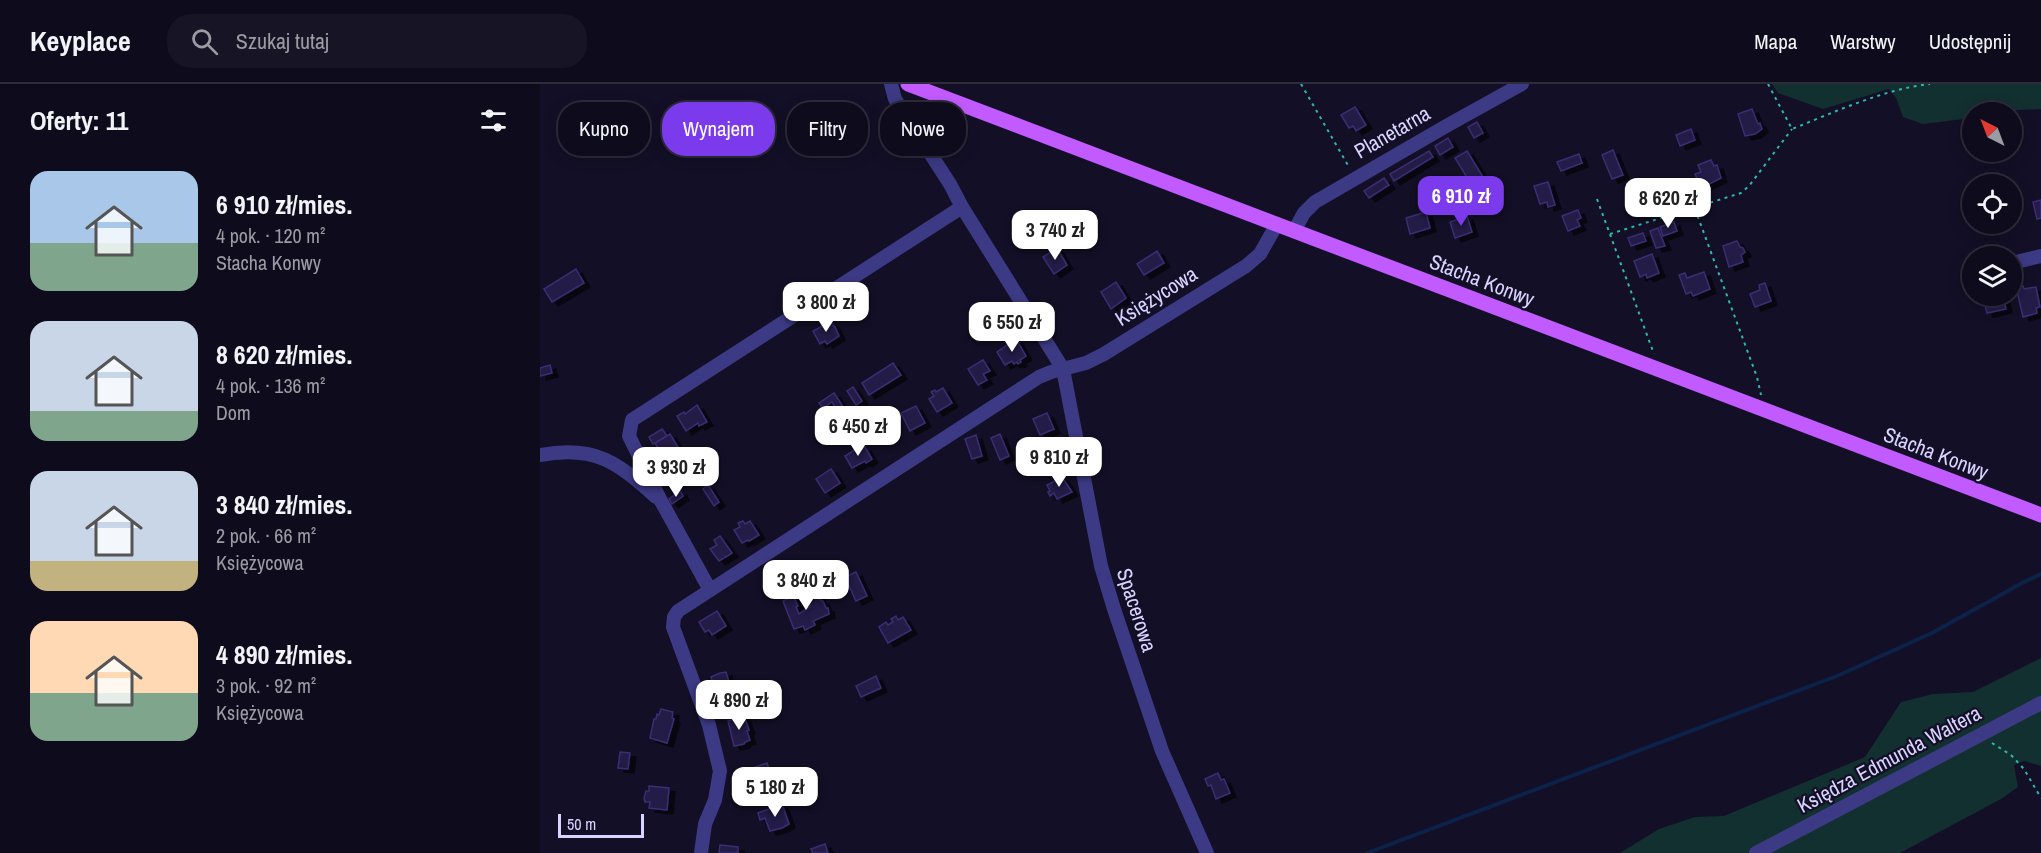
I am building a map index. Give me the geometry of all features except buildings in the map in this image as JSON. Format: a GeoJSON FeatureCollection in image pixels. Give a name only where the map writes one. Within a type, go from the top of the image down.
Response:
{"type":"FeatureCollection","features":[{"type":"Feature","properties":{"kind":"main road","name":"Stacha Konwy"},"geometry":{"type":"LineString","coordinates":[[908,84],[2041,515]]}},
{"type":"Feature","properties":{"kind":"street"},"geometry":{"type":"LineString","coordinates":[[891,84],[895,99],[1063,369]]}},
{"type":"Feature","properties":{"kind":"street","name":"Planetarna"},"geometry":{"type":"LineString","coordinates":[[1294,231],[1304,213],[1315,202],[1355,177],[1522,84]]}},
{"type":"Feature","properties":{"kind":"street"},"geometry":{"type":"LineString","coordinates":[[710,590],[661,501],[629,436],[632,420],[962,207]]}},
{"type":"Feature","properties":{"kind":"street","name":"Księżycowa"},"geometry":{"type":"LineString","coordinates":[[700,853],[705,824],[719,785],[720,771],[709,725],[673,627],[674,617],[678,610],[1032,381],[1051,372],[1086,363],[1104,354],[1246,266],[1260,254],[1276,224]]}},
{"type":"Feature","properties":{"kind":"street"},"geometry":{"type":"LineString","coordinates":[[2022,261],[2041,256]]}},
{"type":"Feature","properties":{"kind":"street","name":"Spacerowa"},"geometry":{"type":"LineString","coordinates":[[1063,369],[1101,566],[1162,751],[1207,853]]}},
{"type":"Feature","properties":{"kind":"street"},"geometry":{"type":"LineString","coordinates":[[540,454],[579,452],[612,462],[626,470],[661,501]]}},
{"type":"Feature","properties":{"kind":"street","name":"Księdza Edmunda Waltera"},"geometry":{"type":"LineString","coordinates":[[1755,853],[2041,703]]}},
{"type":"Feature","properties":{"kind":"path"},"geometry":{"type":"LineString","coordinates":[[1300,84],[1355,177]]}},
{"type":"Feature","properties":{"kind":"path"},"geometry":{"type":"LineString","coordinates":[[1768,84],[1792,129]]}},
{"type":"Feature","properties":{"kind":"path"},"geometry":{"type":"LineString","coordinates":[[1610,234],[1745,190],[1792,129],[1851,106],[1915,86],[1930,84]]}},
{"type":"Feature","properties":{"kind":"path"},"geometry":{"type":"LineString","coordinates":[[1597,199],[1652,346],[1656,369]]}},
{"type":"Feature","properties":{"kind":"path"},"geometry":{"type":"LineString","coordinates":[[1695,208],[1757,377],[1763,410]]}},
{"type":"Feature","properties":{"kind":"path"},"geometry":{"type":"LineString","coordinates":[[1983,734],[1995,746],[2011,755],[2024,769],[2041,798]]}},
{"type":"Feature","properties":{"kind":"green space"},"geometry":{"type":"Polygon","coordinates":[[[1772,84],[2041,84],[2041,109],[2022,110],[2022,102],[1962,102],[1962,119],[1923,124],[1903,117],[1896,98],[1889,89],[1823,109],[1778,93],[1772,84]]]}},
{"type":"Feature","properties":{"kind":"green space"},"geometry":{"type":"Polygon","coordinates":[[[2041,658],[2041,766],[2024,761],[2014,765],[2018,787],[2001,799],[1900,853],[1620,853],[1659,829],[1695,817],[1724,816],[1865,757],[1901,702],[1933,694],[1973,692],[2041,658]]]}},
{"type":"Feature","properties":{"kind":"waterway"},"geometry":{"type":"LineString","coordinates":[[1367,853],[1837,676],[1932,633],[2041,574]]}}]}
